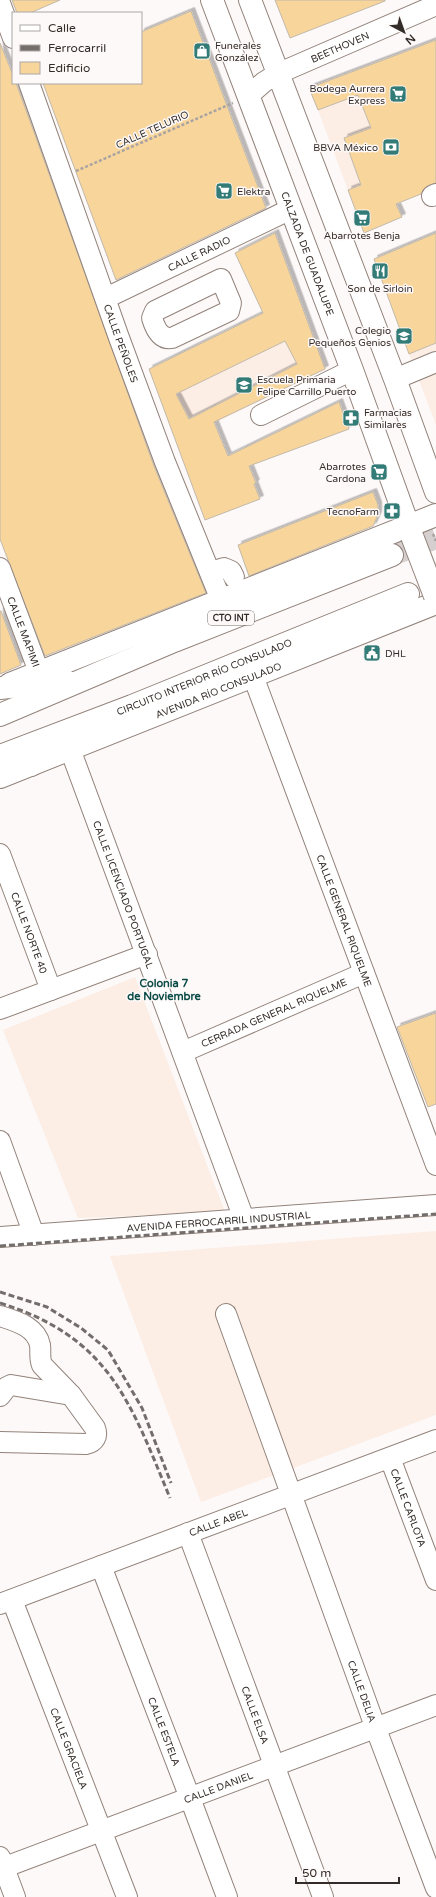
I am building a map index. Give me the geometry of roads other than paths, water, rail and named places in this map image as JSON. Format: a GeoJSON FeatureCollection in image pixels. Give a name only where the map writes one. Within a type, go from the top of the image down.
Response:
{"type":"FeatureCollection","features":[{"type":"Feature","properties":{"kind":"main road","name":"CALZADA DE GUADALUPE"},"geometry":{"type":"LineString","coordinates":[[212,0],[292,209],[436,599]]}},
{"type":"Feature","properties":{"kind":"main road"},"geometry":{"type":"LineString","coordinates":[[250,0],[277,74],[395,379],[436,492]]}},
{"type":"Feature","properties":{"kind":"main road","name":"CTO INT"},"geometry":{"type":"LineString","coordinates":[[0,688],[222,600],[411,531],[436,514]]}},
{"type":"Feature","properties":{"kind":"main road","name":"CTO INT"},"geometry":{"type":"LineString","coordinates":[[0,715],[174,641],[392,555]]}},
{"type":"Feature","properties":{"kind":"main road","name":"CIRCUITO INTERIOR RÍO CONSULADO"},"geometry":{"type":"LineString","coordinates":[[0,756],[96,720],[408,594]]}},
{"type":"Feature","properties":{"kind":"main road","name":"AVENIDA RÍO CONSULADO"},"geometry":{"type":"LineString","coordinates":[[0,777],[253,676],[436,599]]}},
{"type":"Feature","properties":{"kind":"main road"},"geometry":{"type":"LineString","coordinates":[[0,688],[83,679]]}},
{"type":"Feature","properties":{"kind":"main road"},"geometry":{"type":"LineString","coordinates":[[0,766],[30,765],[96,720]]}},
{"type":"Feature","properties":{"kind":"street"},"geometry":{"type":"LineString","coordinates":[[0,2],[12,35]]}},
{"type":"Feature","properties":{"kind":"street","name":"BEETHOVEN"},"geometry":{"type":"LineString","coordinates":[[248,96],[264,82],[277,74],[436,5]]}},
{"type":"Feature","properties":{"kind":"street","name":"CALLE PEÑOLES"},"geometry":{"type":"LineString","coordinates":[[29,84],[165,462],[222,600]]}},
{"type":"Feature","properties":{"kind":"street","name":"CALLE RADIO"},"geometry":{"type":"LineString","coordinates":[[106,298],[292,209]]}},
{"type":"Feature","properties":{"kind":"street"},"geometry":{"type":"LineString","coordinates":[[207,250],[221,279],[230,300],[231,303],[228,311],[168,338],[161,336],[152,318],[155,311],[164,305],[221,279]]}},
{"type":"Feature","properties":{"kind":"street"},"geometry":{"type":"LineString","coordinates":[[150,277],[164,305]]}},
{"type":"Feature","properties":{"kind":"street"},"geometry":{"type":"LineString","coordinates":[[395,379],[436,362]]}},
{"type":"Feature","properties":{"kind":"street"},"geometry":{"type":"LineString","coordinates":[[261,415],[352,370]]}},
{"type":"Feature","properties":{"kind":"street","name":"CALLE MAPIMI"},"geometry":{"type":"LineString","coordinates":[[0,568],[39,672]]}},
{"type":"Feature","properties":{"kind":"street"},"geometry":{"type":"LineString","coordinates":[[210,572],[220,569],[228,569],[234,577]]}},
{"type":"Feature","properties":{"kind":"street","name":"CALLE GENERAL RIQUELME"},"geometry":{"type":"LineString","coordinates":[[253,676],[436,1165]]}},
{"type":"Feature","properties":{"kind":"street","name":"CALLE LICENCIADO PORTUGAL"},"geometry":{"type":"LineString","coordinates":[[70,749],[244,1219]]}},
{"type":"Feature","properties":{"kind":"street","name":"CALLE NORTE 40"},"geometry":{"type":"LineString","coordinates":[[0,854],[51,990]]}},
{"type":"Feature","properties":{"kind":"street"},"geometry":{"type":"LineString","coordinates":[[0,1009],[147,954]]}},
{"type":"Feature","properties":{"kind":"street","name":"CERRADA GENERAL RIQUELME"},"geometry":{"type":"LineString","coordinates":[[183,1052],[364,973]]}},
{"type":"Feature","properties":{"kind":"street"},"geometry":{"type":"LineString","coordinates":[[0,1141],[34,1234]]}},
{"type":"Feature","properties":{"kind":"street","name":"AVENIDA FERROCARRIL INDUSTRIAL"},"geometry":{"type":"LineString","coordinates":[[0,1237],[436,1205]]}},
{"type":"Feature","properties":{"kind":"street","name":"CALLE DELIA"},"geometry":{"type":"LineString","coordinates":[[226,1314],[290,1494],[436,1888]]}},
{"type":"Feature","properties":{"kind":"street"},"geometry":{"type":"LineString","coordinates":[[0,1316],[26,1325],[35,1335],[40,1345],[40,1359],[42,1365],[71,1395],[97,1433],[96,1439],[92,1443],[86,1444],[0,1442]]}},
{"type":"Feature","properties":{"kind":"street"},"geometry":{"type":"LineString","coordinates":[[0,1396],[7,1386],[11,1385],[71,1395]]}},
{"type":"Feature","properties":{"kind":"street","name":"CALLE ABEL"},"geometry":{"type":"LineString","coordinates":[[6,1602],[436,1440]]}},
{"type":"Feature","properties":{"kind":"street","name":"CALLE CARLOTA"},"geometry":{"type":"LineString","coordinates":[[390,1458],[436,1580]]}},
{"type":"Feature","properties":{"kind":"street","name":"CALLE ELSA"},"geometry":{"type":"LineString","coordinates":[[188,1533],[323,1897]]}},
{"type":"Feature","properties":{"kind":"street","name":"CALLE ESTELA"},"geometry":{"type":"LineString","coordinates":[[101,1566],[227,1897]]}},
{"type":"Feature","properties":{"kind":"street","name":"CALLE GRACIELA"},"geometry":{"type":"LineString","coordinates":[[6,1602],[103,1832],[127,1897]]}},
{"type":"Feature","properties":{"kind":"street","name":"CALLE DANIEL"},"geometry":{"type":"LineString","coordinates":[[1,1865],[103,1832],[376,1729],[436,1704]]}},
{"type":"Feature","properties":{"kind":"street"},"geometry":{"type":"LineString","coordinates":[[1,1865],[15,1897]]}},
{"type":"Feature","properties":{"kind":"street"},"geometry":{"type":"LineString","coordinates":[[433,1897],[436,1891]]}},
{"type":"Feature","properties":{"kind":"tunnel"},"geometry":{"type":"LineString","coordinates":[[392,555],[436,538]]}},
{"type":"Feature","properties":{"kind":"railway"},"geometry":{"type":"LineString","coordinates":[[0,1246],[436,1214]]}},
{"type":"Feature","properties":{"kind":"railway"},"geometry":{"type":"LineString","coordinates":[[0,1292],[47,1307],[81,1328],[108,1350],[142,1408],[171,1483]]}},
{"type":"Feature","properties":{"kind":"railway"},"geometry":{"type":"LineString","coordinates":[[0,1303],[37,1317],[67,1334],[91,1354],[111,1377],[127,1403],[142,1431],[170,1498]]}},
{"type":"Feature","properties":{"kind":"place","name":"Funerales González"},"geometry":{"type":"Point","coordinates":[202,51]}},
{"type":"Feature","properties":{"kind":"place","name":"Bodega Aurrera Express"},"geometry":{"type":"Point","coordinates":[398,94]}},
{"type":"Feature","properties":{"kind":"place","name":"BBVA México"},"geometry":{"type":"Point","coordinates":[391,147]}},
{"type":"Feature","properties":{"kind":"place","name":"Elektra"},"geometry":{"type":"Point","coordinates":[224,191]}},
{"type":"Feature","properties":{"kind":"place","name":"Abarrotes Benja"},"geometry":{"type":"Point","coordinates":[362,218]}},
{"type":"Feature","properties":{"kind":"place","name":"Son de Sirloin"},"geometry":{"type":"Point","coordinates":[380,271]}},
{"type":"Feature","properties":{"kind":"place","name":"Colegio Pequeños Genios"},"geometry":{"type":"Point","coordinates":[404,336]}},
{"type":"Feature","properties":{"kind":"place","name":"Escuela Primaria Felipe Carrillo Puerto"},"geometry":{"type":"Point","coordinates":[244,385]}},
{"type":"Feature","properties":{"kind":"place","name":"Farmacias Similares"},"geometry":{"type":"Point","coordinates":[351,418]}},
{"type":"Feature","properties":{"kind":"place","name":"Abarrotes Cardona"},"geometry":{"type":"Point","coordinates":[379,472]}},
{"type":"Feature","properties":{"kind":"place","name":"TecnoFarm"},"geometry":{"type":"Point","coordinates":[392,511]}},
{"type":"Feature","properties":{"kind":"place","name":"DHL"},"geometry":{"type":"Point","coordinates":[372,653]}},
{"type":"Feature","properties":{"kind":"district","name":"Colonia 7 de Noviembre"},"geometry":{"type":"Point","coordinates":[164,989]}}]}
